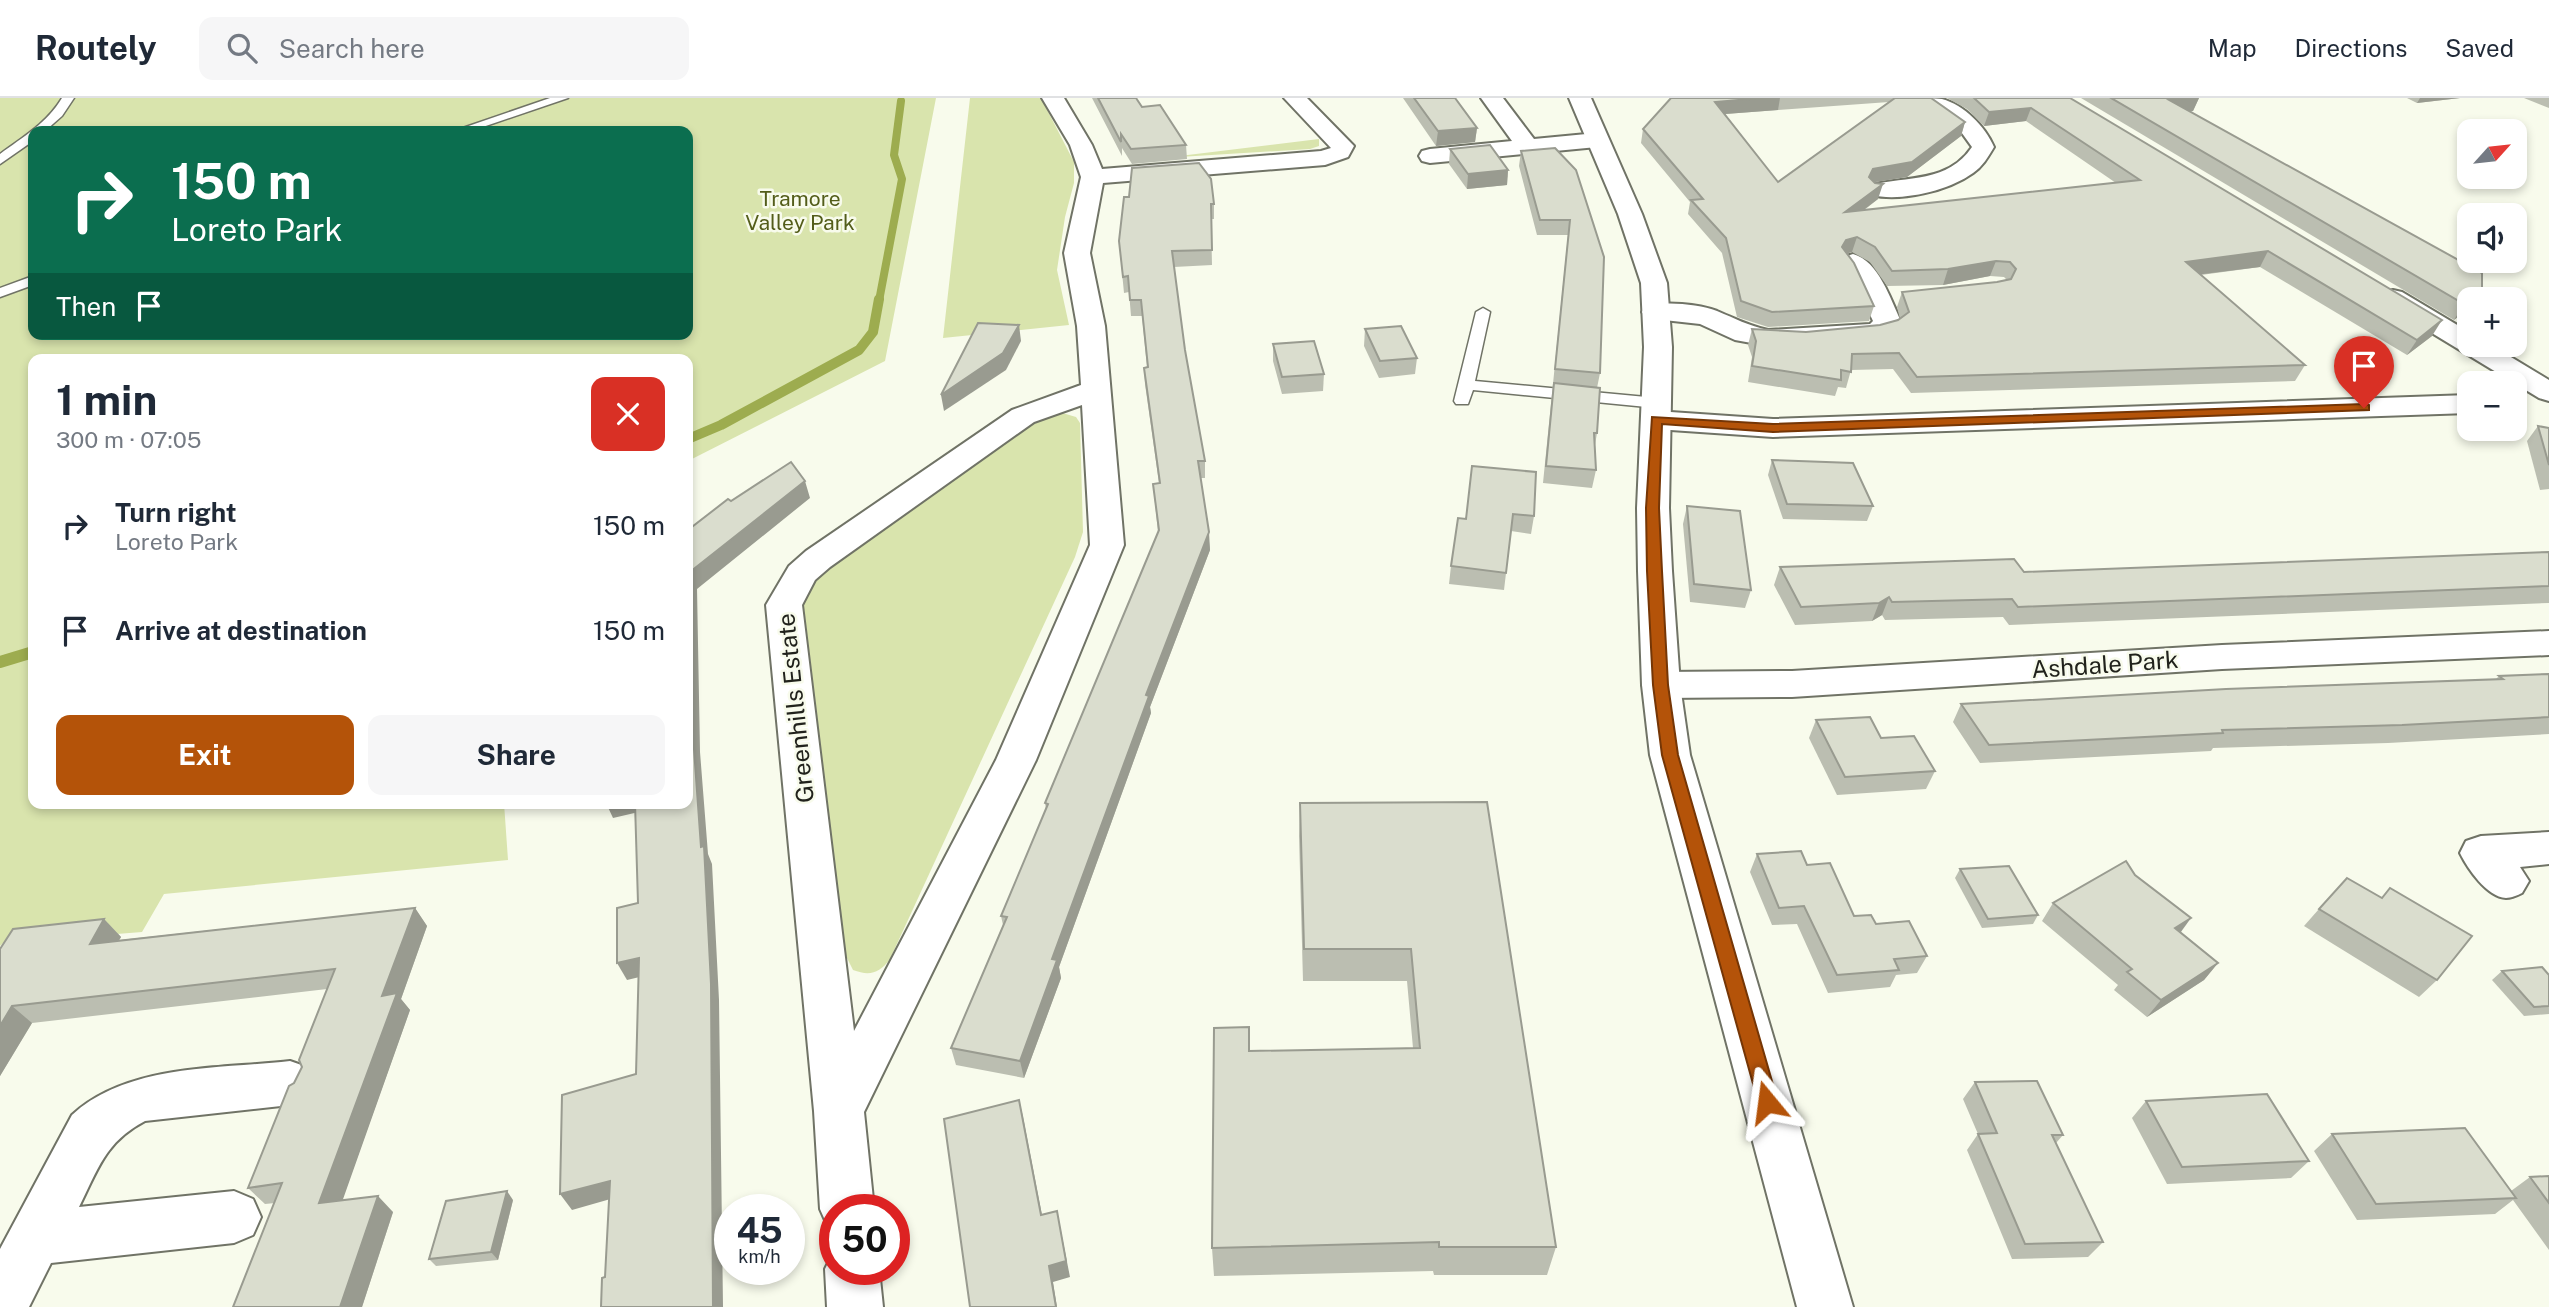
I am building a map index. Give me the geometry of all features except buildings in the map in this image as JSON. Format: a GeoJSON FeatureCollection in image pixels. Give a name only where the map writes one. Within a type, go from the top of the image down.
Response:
{"type":"FeatureCollection","features":[{"type":"Feature","properties":{"kind":"street"},"geometry":{"type":"LineString","coordinates":[[839,1111],[1016,760],[1107,545],[1091,326],[1077,253],[1093,177],[1081,145],[1053,98]]}},
{"type":"Feature","properties":{"kind":"street"},"geometry":{"type":"LineString","coordinates":[[1093,177],[1325,158],[1340,152],[1343,146],[1296,98]]}},
{"type":"Feature","properties":{"kind":"street"},"geometry":{"type":"LineString","coordinates":[[1492,98],[1528,146]]}},
{"type":"Feature","properties":{"kind":"street"},"geometry":{"type":"LineString","coordinates":[[1580,98],[1646,256],[1654,283],[1657,411],[1653,508],[1661,685],[1670,755],[1825,1307]]}},
{"type":"Feature","properties":{"kind":"street"},"geometry":{"type":"LineString","coordinates":[[1888,190],[1979,177],[1980,153],[1983,147],[1981,140],[1959,120],[1924,98]]}},
{"type":"Feature","properties":{"kind":"street"},"geometry":{"type":"LineString","coordinates":[[1430,156],[1597,140]]}},
{"type":"Feature","properties":{"kind":"street"},"geometry":{"type":"LineString","coordinates":[[1656,312],[1706,316],[1745,334],[1768,338],[1874,332],[1887,327],[1889,297],[1853,262]]}},
{"type":"Feature","properties":{"kind":"street"},"geometry":{"type":"LineString","coordinates":[[2378,289],[2457,336]]}},
{"type":"Feature","properties":{"kind":"street"},"geometry":{"type":"LineString","coordinates":[[2491,357],[2549,392]]}},
{"type":"Feature","properties":{"kind":"street","name":"Greenhills Estate"},"geometry":{"type":"LineString","coordinates":[[846,1194],[784,605],[801,574],[818,559],[1023,416],[1096,390]]}},
{"type":"Feature","properties":{"kind":"street"},"geometry":{"type":"LineString","coordinates":[[2527,403],[2549,402]]}},
{"type":"Feature","properties":{"kind":"street"},"geometry":{"type":"LineString","coordinates":[[1657,411],[1773,428],[2457,404]]}},
{"type":"Feature","properties":{"kind":"street","name":"Ashdale Park"},"geometry":{"type":"LineString","coordinates":[[1661,685],[1792,684],[2222,657],[2549,643]]}},
{"type":"Feature","properties":{"kind":"street"},"geometry":{"type":"LineString","coordinates":[[2507,881],[2480,853],[2549,848]]}},
{"type":"Feature","properties":{"kind":"street"},"geometry":{"type":"LineString","coordinates":[[0,1305],[90,1132],[121,1107],[143,1099],[290,1083]]}},
{"type":"Feature","properties":{"kind":"street"},"geometry":{"type":"LineString","coordinates":[[36,1238],[234,1217]]}},
{"type":"Feature","properties":{"kind":"street"},"geometry":{"type":"LineString","coordinates":[[853,1285],[855,1307]]}},
{"type":"Feature","properties":{"kind":"lane"},"geometry":{"type":"LineString","coordinates":[[44,126],[58,114],[68,98]]}},
{"type":"Feature","properties":{"kind":"lane"},"geometry":{"type":"LineString","coordinates":[[475,126],[562,98]]}},
{"type":"Feature","properties":{"kind":"lane"},"geometry":{"type":"LineString","coordinates":[[0,160],[28,139]]}},
{"type":"Feature","properties":{"kind":"lane"},"geometry":{"type":"LineString","coordinates":[[0,292],[28,283]]}},
{"type":"Feature","properties":{"kind":"lane"},"geometry":{"type":"LineString","coordinates":[[1483,312],[1464,393],[1657,411]]}},
{"type":"Feature","properties":{"kind":"green space","name":"Tramore Valley Park"},"geometry":{"type":"Polygon","coordinates":[[[0,98],[936,98],[885,361],[693,458],[693,354],[28,354],[28,809],[504,809],[508,860],[164,894],[142,932],[3,943],[0,946],[0,98]]]}},
{"type":"Feature","properties":{"kind":"green space"},"geometry":{"type":"Polygon","coordinates":[[[970,98],[1041,98],[1074,162],[1074,183],[1065,217],[1057,270],[1069,325],[943,338],[970,98]]]}},
{"type":"Feature","properties":{"kind":"green space"},"geometry":{"type":"Polygon","coordinates":[[[1319,139],[1319,146],[1310,149],[1163,158],[1319,139]]]}},
{"type":"Feature","properties":{"kind":"green space"},"geometry":{"type":"Polygon","coordinates":[[[1059,412],[1076,417],[1080,423],[1083,532],[1075,557],[890,959],[882,968],[873,972],[853,970],[846,956],[803,601],[824,567],[1039,417],[1059,412]]]}},
{"type":"Feature","properties":{"kind":"waterway"},"geometry":{"type":"LineString","coordinates":[[879,301],[902,179],[894,155],[901,101]]}},
{"type":"Feature","properties":{"kind":"waterway"},"geometry":{"type":"LineString","coordinates":[[693,437],[721,425],[859,350],[873,332],[879,299]]}},
{"type":"Feature","properties":{"kind":"waterway"},"geometry":{"type":"LineString","coordinates":[[0,662],[28,654]]}},
{"type":"Feature","properties":{"kind":"route"},"geometry":{"type":"LineString","coordinates":[[1767,1102],[1670,755],[1661,685],[1654,571],[1656,420],[1773,428],[2364,408]]}}]}
